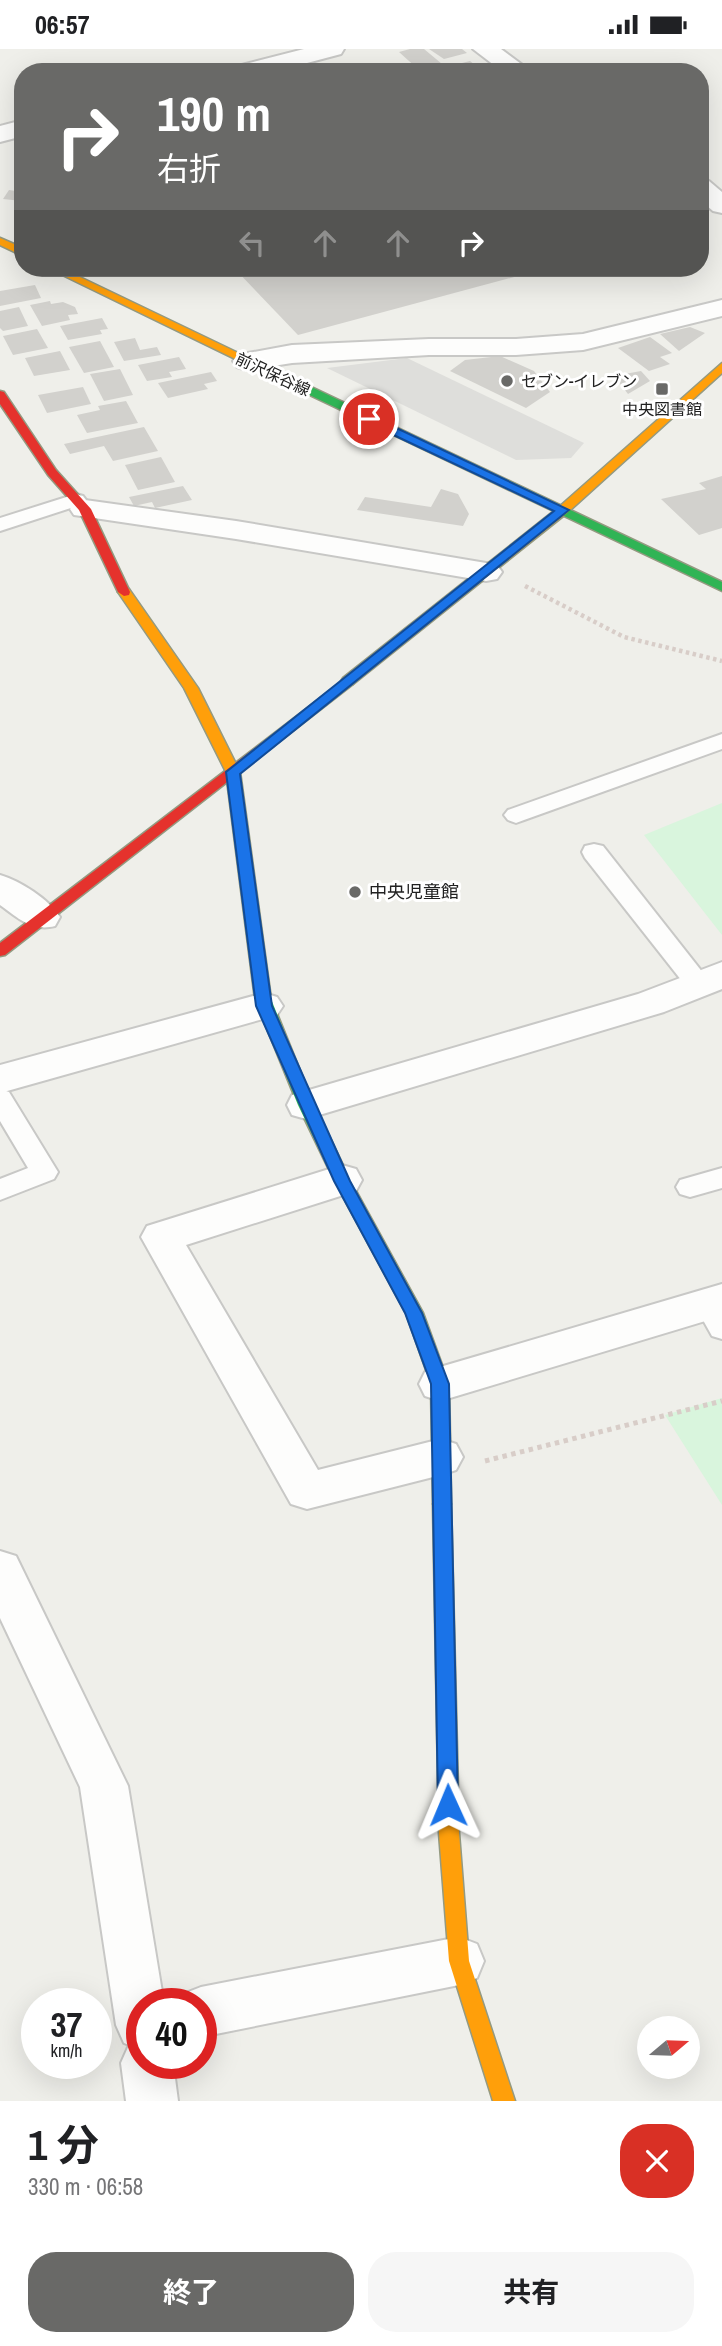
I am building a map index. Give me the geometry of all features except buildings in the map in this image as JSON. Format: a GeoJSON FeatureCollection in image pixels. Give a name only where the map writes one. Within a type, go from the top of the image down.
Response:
{"type":"FeatureCollection","features":[{"type":"Feature","properties":{"kind":"street"},"geometry":{"type":"LineString","coordinates":[[278,63],[332,49]]}},
{"type":"Feature","properties":{"kind":"street"},"geometry":{"type":"LineString","coordinates":[[485,49],[506,63]]}},
{"type":"Feature","properties":{"kind":"street","name":"前沢保谷線"},"geometry":{"type":"LineString","coordinates":[[72,277],[722,587]]}},
{"type":"Feature","properties":{"kind":"street"},"geometry":{"type":"LineString","coordinates":[[247,361],[292,354],[429,347],[516,347],[583,342],[722,308]]}},
{"type":"Feature","properties":{"kind":"street"},"geometry":{"type":"LineString","coordinates":[[0,951],[233,772],[563,510],[722,367]]}},
{"type":"Feature","properties":{"kind":"street"},"geometry":{"type":"LineString","coordinates":[[0,395],[52,472],[80,504],[127,600],[191,688],[233,772],[264,1006],[342,1181],[414,1313],[440,1384],[449,1833],[458,1961],[504,2101]]}},
{"type":"Feature","properties":{"kind":"street"},"geometry":{"type":"LineString","coordinates":[[80,504],[486,572]]}},
{"type":"Feature","properties":{"kind":"street"},"geometry":{"type":"LineString","coordinates":[[0,887],[41,917]]}},
{"type":"Feature","properties":{"kind":"street"},"geometry":{"type":"LineString","coordinates":[[306,1105],[651,1003],[710,980]]}},
{"type":"Feature","properties":{"kind":"street"},"geometry":{"type":"LineString","coordinates":[[0,1079],[264,1006]]}},
{"type":"Feature","properties":{"kind":"street"},"geometry":{"type":"LineString","coordinates":[[342,1181],[161,1237],[307,1491],[442,1465]]}},
{"type":"Feature","properties":{"kind":"street"},"geometry":{"type":"LineString","coordinates":[[440,1384],[718,1311]]}},
{"type":"Feature","properties":{"kind":"street"},"geometry":{"type":"LineString","coordinates":[[0,1570],[104,1786],[136,1988]]}},
{"type":"Feature","properties":{"kind":"street"},"geometry":{"type":"LineString","coordinates":[[217,2009],[458,1961]]}},
{"type":"Feature","properties":{"kind":"street"},"geometry":{"type":"LineString","coordinates":[[149,2079],[152,2101]]}},
{"type":"Feature","properties":{"kind":"lane"},"geometry":{"type":"LineString","coordinates":[[0,525],[80,504]]}},
{"type":"Feature","properties":{"kind":"lane"},"geometry":{"type":"LineString","coordinates":[[516,815],[722,741]]}},
{"type":"Feature","properties":{"kind":"lane"},"geometry":{"type":"LineString","coordinates":[[594,852],[710,980]]}},
{"type":"Feature","properties":{"kind":"lane"},"geometry":{"type":"LineString","coordinates":[[0,1099],[44,1172],[0,1190]]}},
{"type":"Feature","properties":{"kind":"lane"},"geometry":{"type":"LineString","coordinates":[[690,1187],[722,1178]]}},
{"type":"Feature","properties":{"kind":"path"},"geometry":{"type":"LineString","coordinates":[[486,572],[525,586],[624,637],[722,661]]}},
{"type":"Feature","properties":{"kind":"path"},"geometry":{"type":"LineString","coordinates":[[442,1465],[722,1401]]}},
{"type":"Feature","properties":{"kind":"shaded area"},"geometry":{"type":"Polygon","coordinates":[[[407,358],[584,443],[571,458],[516,460],[327,368],[407,358]]]}},
{"type":"Feature","properties":{"kind":"green space"},"geometry":{"type":"Polygon","coordinates":[[[722,803],[722,935],[644,835],[722,803]]]}},
{"type":"Feature","properties":{"kind":"green space"},"geometry":{"type":"Polygon","coordinates":[[[722,1398],[722,1505],[665,1415],[722,1398]]]}},
{"type":"Feature","properties":{"kind":"traffic: fast"},"geometry":{"type":"LineString","coordinates":[[303,387],[722,587]]}},
{"type":"Feature","properties":{"kind":"traffic: fast"},"geometry":{"type":"LineString","coordinates":[[263,999],[306,1105],[342,1180],[414,1313],[440,1384],[442,1504]]}},
{"type":"Feature","properties":{"kind":"traffic: slow"},"geometry":{"type":"LineString","coordinates":[[0,241],[14,248]]}},
{"type":"Feature","properties":{"kind":"traffic: slow"},"geometry":{"type":"LineString","coordinates":[[72,277],[303,387]]}},
{"type":"Feature","properties":{"kind":"traffic: slow"},"geometry":{"type":"LineString","coordinates":[[348,681],[563,510],[722,367]]}},
{"type":"Feature","properties":{"kind":"traffic: slow"},"geometry":{"type":"LineString","coordinates":[[124,592],[191,688],[233,772],[263,999]]}},
{"type":"Feature","properties":{"kind":"traffic: slow"},"geometry":{"type":"LineString","coordinates":[[442,1504],[449,1833],[459,1961],[504,2101]]}},
{"type":"Feature","properties":{"kind":"traffic: jam"},"geometry":{"type":"LineString","coordinates":[[0,395],[52,472],[85,509],[124,592]]}},
{"type":"Feature","properties":{"kind":"traffic: jam"},"geometry":{"type":"LineString","coordinates":[[0,951],[348,681]]}},
{"type":"Feature","properties":{"kind":"place","name":"セブン-イレブン"},"geometry":{"type":"Point","coordinates":[507,381]}},
{"type":"Feature","properties":{"kind":"place","name":"中央図書館"},"geometry":{"type":"Point","coordinates":[662,389]}},
{"type":"Feature","properties":{"kind":"place","name":"中央児童館"},"geometry":{"type":"Point","coordinates":[355,892]}},
{"type":"Feature","properties":{"kind":"route"},"geometry":{"type":"LineString","coordinates":[[369,419],[563,510],[233,772],[264,1006],[342,1181],[414,1313],[440,1384],[448,1805]]}}]}
